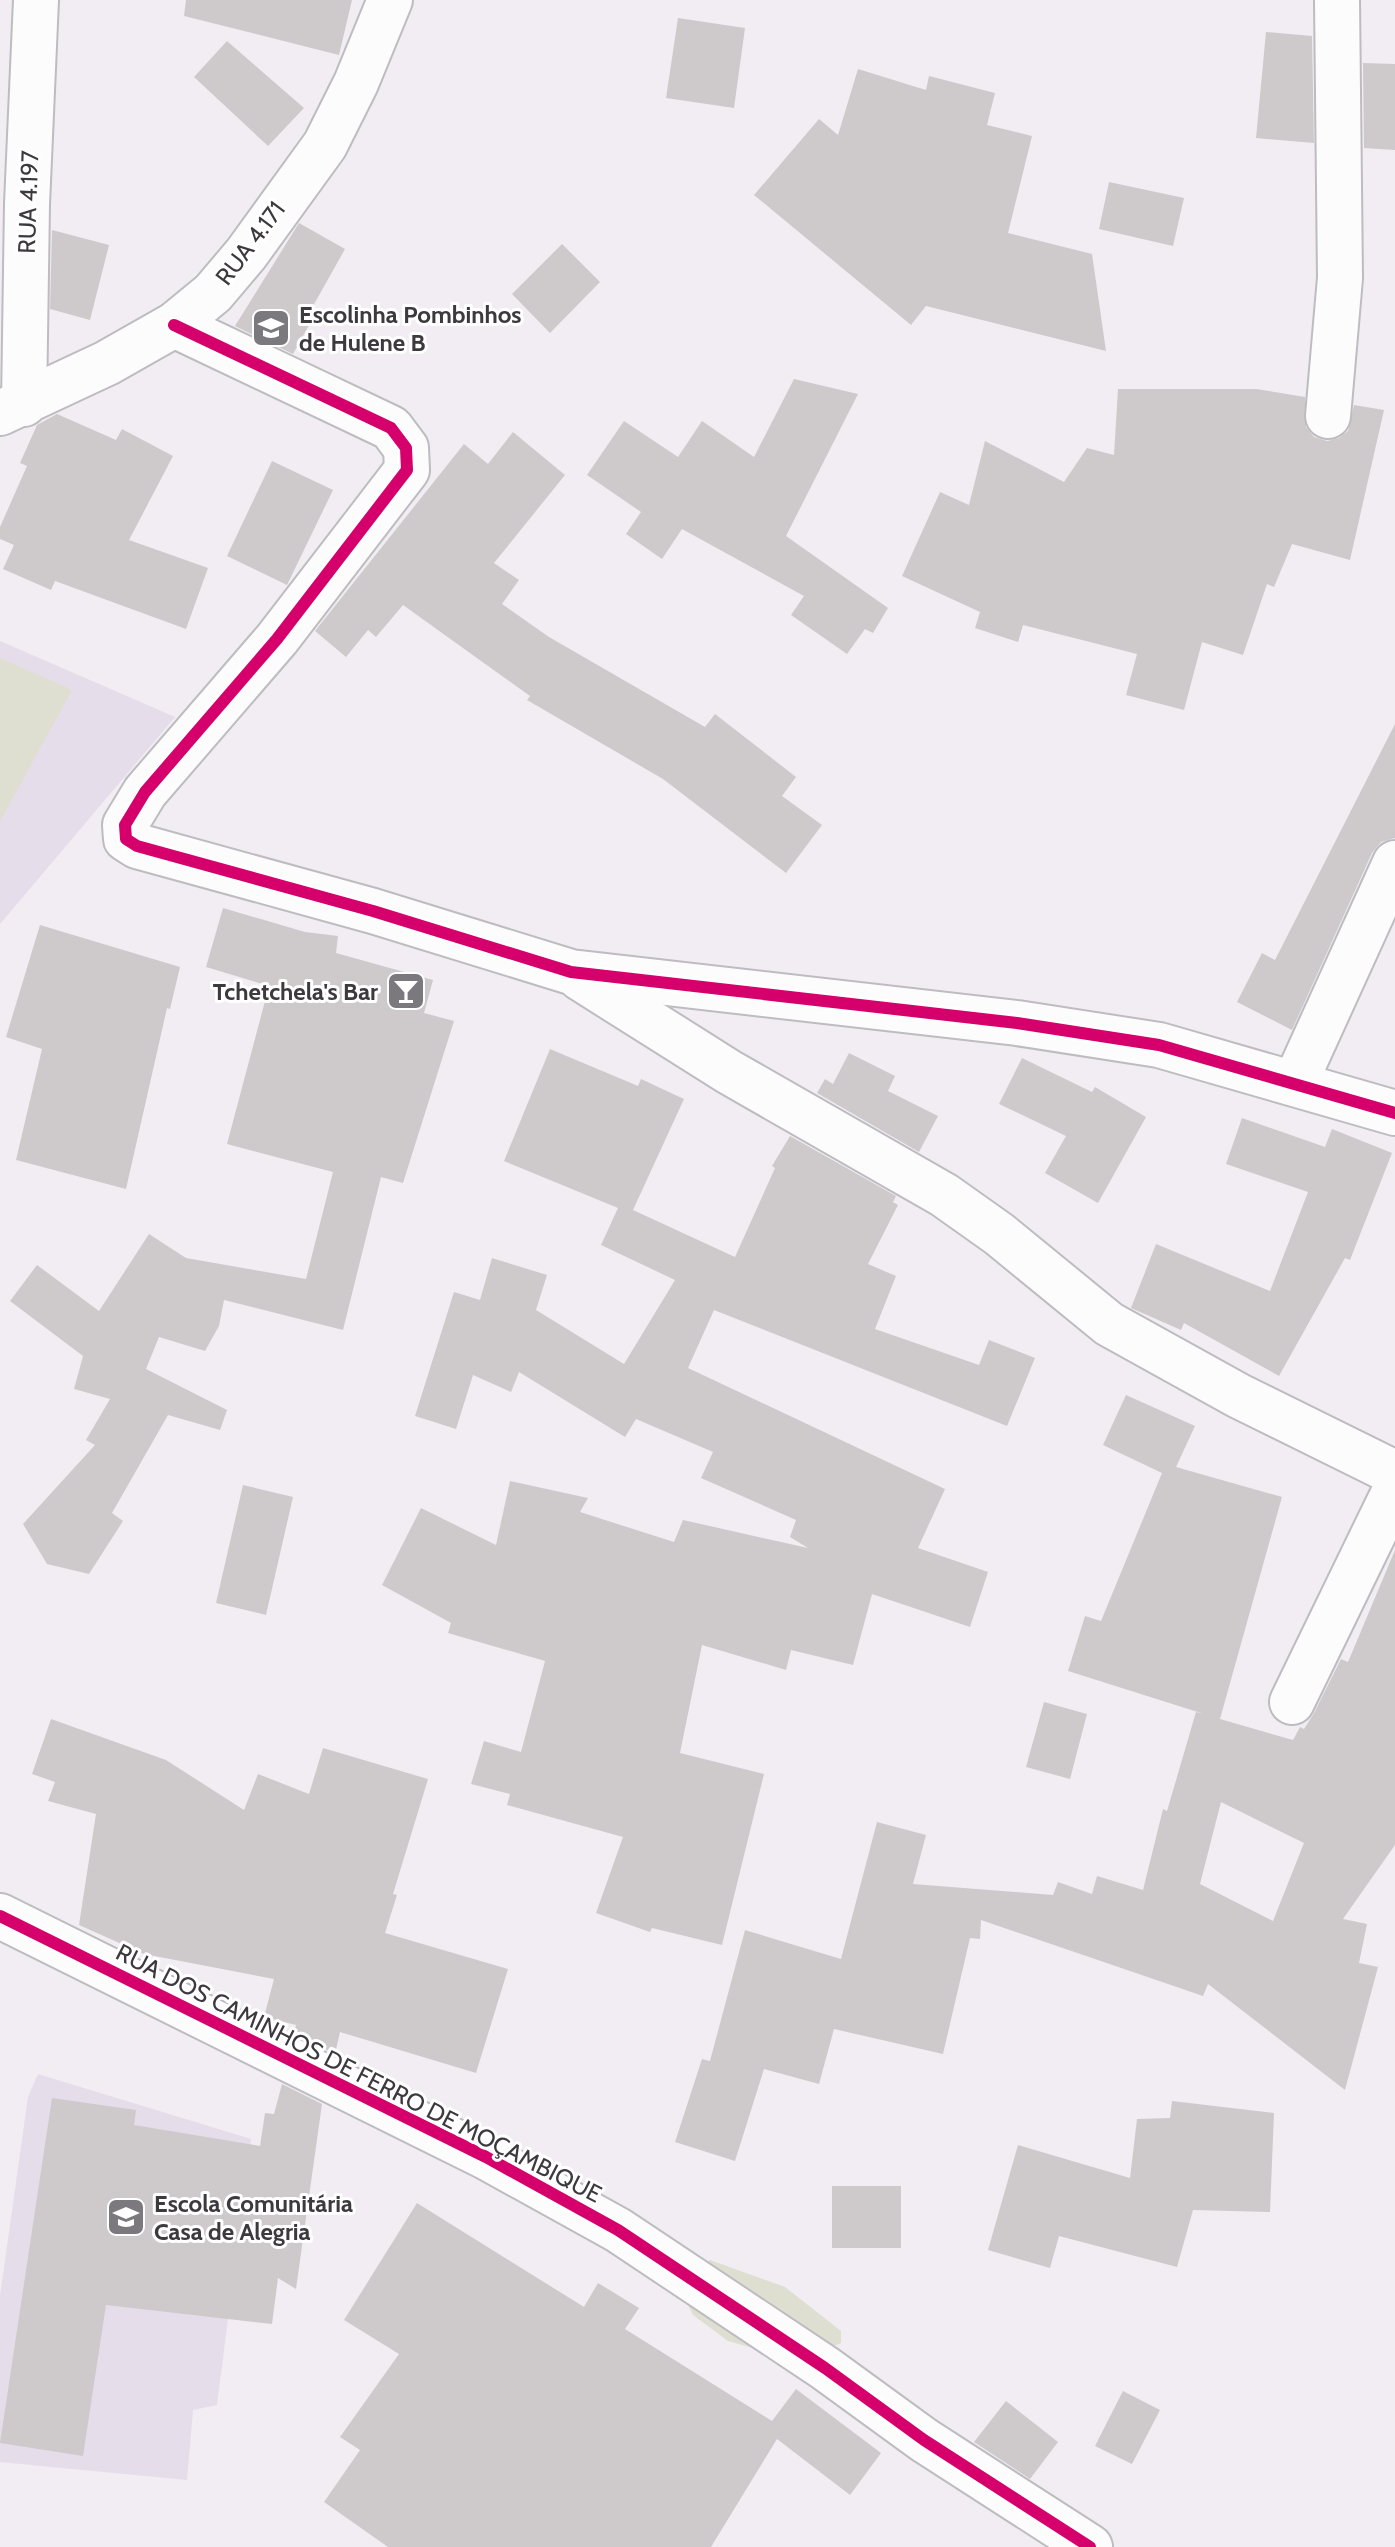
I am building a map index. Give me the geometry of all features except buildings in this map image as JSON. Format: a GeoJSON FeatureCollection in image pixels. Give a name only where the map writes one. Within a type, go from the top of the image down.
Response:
{"type":"FeatureCollection","features":[{"type":"Feature","properties":{"kind":"street","name":"RUA 4.197"},"geometry":{"type":"LineString","coordinates":[[12,408],[27,204],[36,0]]}},
{"type":"Feature","properties":{"kind":"street","name":"RUA 4.171"},"geometry":{"type":"LineString","coordinates":[[12,408],[174,325],[213,293],[246,254],[325,145],[356,83],[390,0]]}},
{"type":"Feature","properties":{"kind":"street"},"geometry":{"type":"LineString","coordinates":[[1328,416],[1340,278],[1337,0]]}},
{"type":"Feature","properties":{"kind":"street"},"geometry":{"type":"LineString","coordinates":[[174,325],[391,428],[406,448],[407,470],[277,639],[145,792],[125,825],[126,839],[137,846],[373,911],[571,972],[1017,1023],[1159,1045],[1395,1113]]}},
{"type":"Feature","properties":{"kind":"street"},"geometry":{"type":"LineString","coordinates":[[1295,1083],[1395,863]]}},
{"type":"Feature","properties":{"kind":"street"},"geometry":{"type":"LineString","coordinates":[[571,972],[729,1072],[944,1195],[999,1234],[1109,1324],[1239,1396],[1395,1473]]}},
{"type":"Feature","properties":{"kind":"street"},"geometry":{"type":"LineString","coordinates":[[1292,1702],[1395,1490]]}},
{"type":"Feature","properties":{"kind":"street","name":"RUA DOS CAMINHOS DE FERRO DE MOÇAMBIQUE"},"geometry":{"type":"LineString","coordinates":[[0,1916],[486,2157],[618,2230],[825,2368],[924,2440],[1090,2547]]}},
{"type":"Feature","properties":{"kind":"shaded area"},"geometry":{"type":"Polygon","coordinates":[[[0,641],[175,717],[0,924],[0,641]]]}},
{"type":"Feature","properties":{"kind":"shaded area"},"geometry":{"type":"Polygon","coordinates":[[[0,658],[72,690],[0,821],[0,658]]]}},
{"type":"Feature","properties":{"kind":"shaded area","name":"Escola Comunitária Casa de Alegria"},"geometry":{"type":"Polygon","coordinates":[[[38,2074],[251,2139],[217,2405],[193,2410],[187,2480],[0,2462],[0,2296],[28,2097],[38,2074]]]}},
{"type":"Feature","properties":{"kind":"shaded area"},"geometry":{"type":"Polygon","coordinates":[[[710,2260],[785,2287],[841,2331],[841,2343],[799,2361],[728,2341],[693,2315],[677,2282],[710,2260]]]}},
{"type":"Feature","properties":{"kind":"cycle path"},"geometry":{"type":"LineString","coordinates":[[174,325],[391,428],[406,448],[407,470],[277,639],[145,792],[125,825],[126,839],[137,846],[373,911],[571,972],[1017,1023],[1159,1045],[1395,1113]]}},
{"type":"Feature","properties":{"kind":"cycle path"},"geometry":{"type":"LineString","coordinates":[[0,1916],[486,2157],[618,2230],[825,2368],[924,2440],[1090,2547]]}},
{"type":"Feature","properties":{"kind":"place","name":"Escolinha Pombinhos de Hulene B"},"geometry":{"type":"Point","coordinates":[271,328]}},
{"type":"Feature","properties":{"kind":"place","name":"Tchetchela's Bar"},"geometry":{"type":"Point","coordinates":[406,991]}},
{"type":"Feature","properties":{"kind":"place","name":"Escola Comunitária Casa de Alegria"},"geometry":{"type":"Point","coordinates":[126,2217]}}]}
